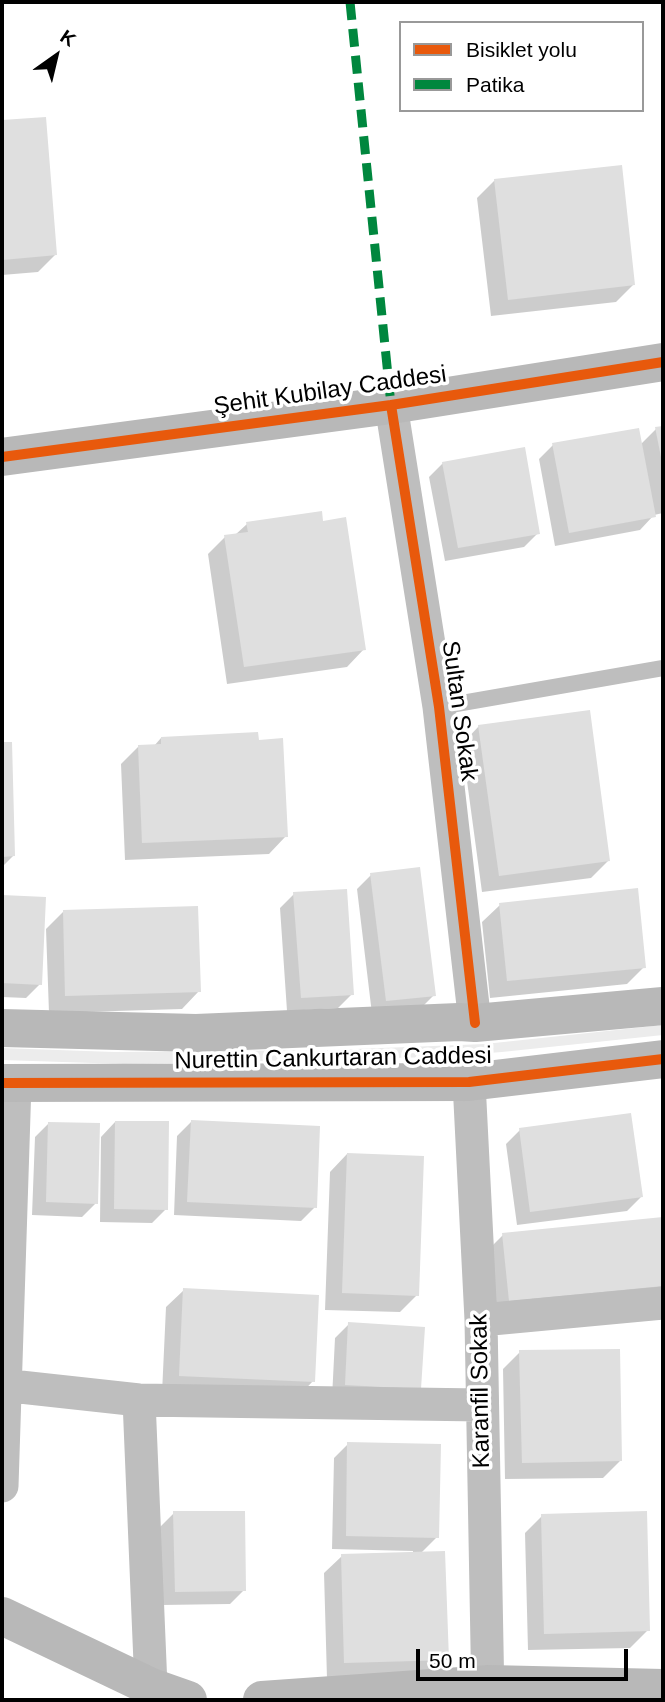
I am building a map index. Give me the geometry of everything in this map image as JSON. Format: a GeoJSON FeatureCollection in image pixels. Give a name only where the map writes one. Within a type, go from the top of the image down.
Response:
{"type":"FeatureCollection","features":[{"type":"Feature","properties":{"kind":"street","name":"Şehit Kubilay Caddesi"},"geometry":{"type":"LineString","coordinates":[[2,457],[391,405],[663,362]]}},
{"type":"Feature","properties":{"kind":"street","name":"Sultan Sokak"},"geometry":{"type":"LineString","coordinates":[[391,405],[439,707],[475,1023]]}},
{"type":"Feature","properties":{"kind":"street","name":"Nurettin Cankurtaran Caddesi"},"geometry":{"type":"LineString","coordinates":[[2,1028],[196,1033],[475,1023],[663,1006]]}},
{"type":"Feature","properties":{"kind":"street","name":"Nurettin Cankurtaran Caddesi"},"geometry":{"type":"LineString","coordinates":[[8,1083],[469,1082],[663,1059]]}},
{"type":"Feature","properties":{"kind":"street","name":"Karanfil Sokak"},"geometry":{"type":"LineString","coordinates":[[469,1082],[481,1320],[489,1692]]}},
{"type":"Feature","properties":{"kind":"street"},"geometry":{"type":"LineString","coordinates":[[2,1486],[8,1083]]}},
{"type":"Feature","properties":{"kind":"street"},"geometry":{"type":"LineString","coordinates":[[481,1320],[663,1303]]}},
{"type":"Feature","properties":{"kind":"street"},"geometry":{"type":"LineString","coordinates":[[3,1385],[139,1400],[481,1405]]}},
{"type":"Feature","properties":{"kind":"street"},"geometry":{"type":"LineString","coordinates":[[139,1400],[151,1687]]}},
{"type":"Feature","properties":{"kind":"street"},"geometry":{"type":"LineString","coordinates":[[2,1616],[151,1687],[188,1700]]}},
{"type":"Feature","properties":{"kind":"street"},"geometry":{"type":"LineString","coordinates":[[262,1700],[663,1688]]}},
{"type":"Feature","properties":{"kind":"lane"},"geometry":{"type":"LineString","coordinates":[[439,707],[663,668]]}},
{"type":"Feature","properties":{"kind":"shaded area"},"geometry":{"type":"Polygon","coordinates":[[[663,1025],[663,1035],[436,1057],[124,1064],[2,1060],[2,1048],[114,1052],[329,1050],[485,1044],[663,1025]]]}},
{"type":"Feature","properties":{"kind":"building"},"geometry":{"type":"Polygon","coordinates":[[[46,117],[57,255],[2,260],[2,120],[46,117]]]}},
{"type":"Feature","properties":{"kind":"building"},"geometry":{"type":"Polygon","coordinates":[[[622,165],[635,285],[508,300],[494,179],[622,165]]]}},
{"type":"Feature","properties":{"kind":"building"},"geometry":{"type":"Polygon","coordinates":[[[663,426],[663,462],[662,462],[655,427],[663,426]]]}},
{"type":"Feature","properties":{"kind":"building"},"geometry":{"type":"Polygon","coordinates":[[[639,428],[656,517],[569,533],[552,443],[639,428]]]}},
{"type":"Feature","properties":{"kind":"building"},"geometry":{"type":"Polygon","coordinates":[[[525,447],[540,534],[458,548],[442,462],[525,447]]]}},
{"type":"Feature","properties":{"kind":"building"},"geometry":{"type":"Polygon","coordinates":[[[322,511],[323,521],[346,517],[366,650],[244,667],[224,535],[248,532],[246,522],[322,511]]]}},
{"type":"Feature","properties":{"kind":"building"},"geometry":{"type":"Polygon","coordinates":[[[590,710],[610,861],[499,876],[478,725],[590,710]]]}},
{"type":"Feature","properties":{"kind":"building"},"geometry":{"type":"Polygon","coordinates":[[[258,732],[259,740],[283,738],[288,837],[142,843],[138,745],[161,744],[161,737],[258,732]]]}},
{"type":"Feature","properties":{"kind":"building"},"geometry":{"type":"Polygon","coordinates":[[[2,742],[12,742],[15,856],[2,857],[2,742]]]}},
{"type":"Feature","properties":{"kind":"building"},"geometry":{"type":"Polygon","coordinates":[[[420,867],[436,996],[386,1001],[370,873],[420,867]]]}},
{"type":"Feature","properties":{"kind":"building"},"geometry":{"type":"Polygon","coordinates":[[[638,888],[646,968],[507,981],[499,903],[638,888]]]}},
{"type":"Feature","properties":{"kind":"building"},"geometry":{"type":"Polygon","coordinates":[[[347,889],[354,995],[301,998],[293,892],[347,889]]]}},
{"type":"Feature","properties":{"kind":"building"},"geometry":{"type":"Polygon","coordinates":[[[2,895],[46,897],[42,985],[2,983],[2,895]]]}},
{"type":"Feature","properties":{"kind":"building"},"geometry":{"type":"Polygon","coordinates":[[[198,906],[201,992],[65,996],[63,910],[198,906]]]}},
{"type":"Feature","properties":{"kind":"building"},"geometry":{"type":"Polygon","coordinates":[[[631,1113],[643,1197],[530,1212],[519,1128],[631,1113]]]}},
{"type":"Feature","properties":{"kind":"building"},"geometry":{"type":"Polygon","coordinates":[[[191,1120],[320,1126],[317,1208],[187,1202],[191,1120]]]}},
{"type":"Feature","properties":{"kind":"building"},"geometry":{"type":"Polygon","coordinates":[[[115,1121],[169,1121],[168,1210],[114,1209],[115,1121]]]}},
{"type":"Feature","properties":{"kind":"building"},"geometry":{"type":"Polygon","coordinates":[[[48,1122],[100,1123],[98,1204],[46,1202],[48,1122]]]}},
{"type":"Feature","properties":{"kind":"building"},"geometry":{"type":"Polygon","coordinates":[[[347,1153],[424,1156],[419,1296],[342,1293],[347,1153]]]}},
{"type":"Feature","properties":{"kind":"building"},"geometry":{"type":"Polygon","coordinates":[[[663,1217],[663,1286],[509,1301],[502,1233],[663,1217]]]}},
{"type":"Feature","properties":{"kind":"building"},"geometry":{"type":"Polygon","coordinates":[[[183,1288],[319,1295],[315,1382],[179,1376],[183,1288]]]}},
{"type":"Feature","properties":{"kind":"building"},"geometry":{"type":"Polygon","coordinates":[[[348,1322],[425,1327],[421,1389],[345,1385],[348,1322]]]}},
{"type":"Feature","properties":{"kind":"building"},"geometry":{"type":"Polygon","coordinates":[[[620,1349],[622,1461],[522,1463],[519,1350],[620,1349]]]}},
{"type":"Feature","properties":{"kind":"building"},"geometry":{"type":"Polygon","coordinates":[[[347,1442],[441,1444],[439,1538],[346,1536],[347,1442]]]}},
{"type":"Feature","properties":{"kind":"building"},"geometry":{"type":"Polygon","coordinates":[[[173,1511],[245,1511],[246,1591],[175,1592],[173,1511]]]}},
{"type":"Feature","properties":{"kind":"building"},"geometry":{"type":"Polygon","coordinates":[[[647,1511],[650,1631],[544,1634],[541,1514],[647,1511]]]}},
{"type":"Feature","properties":{"kind":"building"},"geometry":{"type":"Polygon","coordinates":[[[445,1551],[449,1660],[344,1663],[341,1554],[445,1551]]]}},
{"type":"Feature","properties":{"kind":"marked path"},"geometry":{"type":"LineString","coordinates":[[350,2],[391,405]]}},
{"type":"Feature","properties":{"kind":"cycle path"},"geometry":{"type":"LineString","coordinates":[[2,457],[391,405],[663,362]]}},
{"type":"Feature","properties":{"kind":"cycle path"},"geometry":{"type":"LineString","coordinates":[[391,405],[439,707],[475,1023]]}},
{"type":"Feature","properties":{"kind":"cycle path"},"geometry":{"type":"LineString","coordinates":[[2,1083],[469,1082],[663,1059]]}}]}
